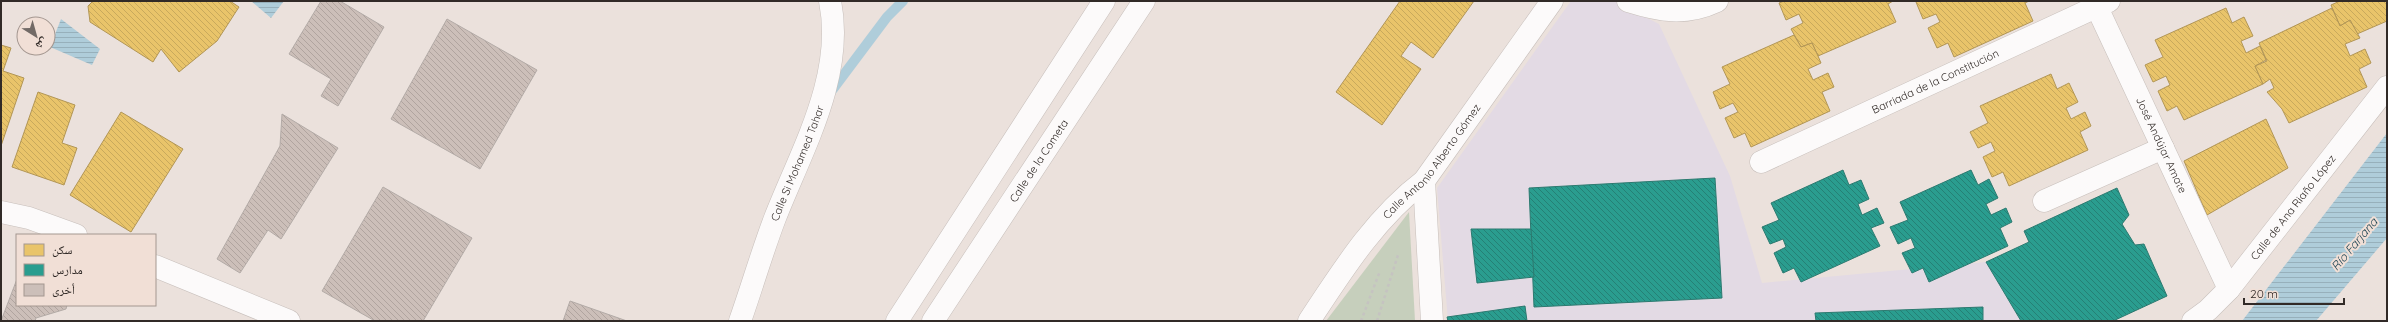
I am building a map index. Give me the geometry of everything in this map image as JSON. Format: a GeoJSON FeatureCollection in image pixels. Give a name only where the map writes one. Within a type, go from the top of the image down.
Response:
{"type":"FeatureCollection","features":[{"type":"Feature","properties":{"kind":"street","name":"Calle Si Mohamed Tahar"},"geometry":{"type":"LineString","coordinates":[[740,321],[774,220],[827,88],[834,52],[830,1]]}},
{"type":"Feature","properties":{"kind":"street"},"geometry":{"type":"LineString","coordinates":[[897,321],[1104,1]]}},
{"type":"Feature","properties":{"kind":"street","name":"Calle de la Cometa"},"geometry":{"type":"LineString","coordinates":[[933,321],[1144,1]]}},
{"type":"Feature","properties":{"kind":"street","name":"Calle Antonio Alberto Gómez"},"geometry":{"type":"LineString","coordinates":[[1309,321],[1352,256],[1412,190],[1424,181],[1552,1]]}},
{"type":"Feature","properties":{"kind":"street"},"geometry":{"type":"LineString","coordinates":[[1628,1],[1663,11],[1687,10],[1717,1]]}},
{"type":"Feature","properties":{"kind":"street","name":"José Andújar Amate"},"geometry":{"type":"LineString","coordinates":[[2100,3],[2163,148],[2229,289]]}},
{"type":"Feature","properties":{"kind":"street","name":"Barriada de la Constitución"},"geometry":{"type":"LineString","coordinates":[[1761,162],[2100,3]]}},
{"type":"Feature","properties":{"kind":"street","name":"Calle de Ana Riaño López"},"geometry":{"type":"LineString","coordinates":[[2193,321],[2208,310],[2229,289],[2387,87]]}},
{"type":"Feature","properties":{"kind":"street"},"geometry":{"type":"LineString","coordinates":[[2044,201],[2163,148]]}},
{"type":"Feature","properties":{"kind":"street"},"geometry":{"type":"LineString","coordinates":[[1424,181],[1432,321]]}},
{"type":"Feature","properties":{"kind":"street"},"geometry":{"type":"LineString","coordinates":[[1,212],[29,218],[73,234]]}},
{"type":"Feature","properties":{"kind":"street"},"geometry":{"type":"LineString","coordinates":[[156,266],[289,321]]}},
{"type":"Feature","properties":{"kind":"path"},"geometry":{"type":"LineString","coordinates":[[1377,321],[1399,253]]}},
{"type":"Feature","properties":{"kind":"shaded area"},"geometry":{"type":"Polygon","coordinates":[[[1571,1],[1614,1],[1659,24],[1730,176],[1762,283],[1986,262],[2021,321],[1448,321],[1437,188],[1571,1]]]}},
{"type":"Feature","properties":{"kind":"green space"},"geometry":{"type":"Polygon","coordinates":[[[1409,212],[1415,321],[1326,321],[1409,212]]]}},
{"type":"Feature","properties":{"kind":"water"},"geometry":{"type":"Polygon","coordinates":[[[251,1],[284,1],[271,18],[251,1]]]}},
{"type":"Feature","properties":{"kind":"water"},"geometry":{"type":"Polygon","coordinates":[[[61,19],[100,49],[92,65],[56,50],[56,32],[61,19]]]}},
{"type":"Feature","properties":{"kind":"water","name":"Río Farjana"},"geometry":{"type":"Polygon","coordinates":[[[2387,133],[2387,238],[2316,321],[2242,321],[2387,133]]]}},
{"type":"Feature","properties":{"kind":"building: سكن"},"geometry":{"type":"Polygon","coordinates":[[[93,1],[230,1],[239,7],[217,41],[179,72],[161,49],[153,62],[90,22],[88,6],[93,1]]]}},
{"type":"Feature","properties":{"kind":"building: سكن"},"geometry":{"type":"Polygon","coordinates":[[[1400,1],[1474,1],[1433,58],[1411,42],[1401,56],[1421,69],[1382,125],[1336,92],[1400,1]]]}},
{"type":"Feature","properties":{"kind":"building: سكن"},"geometry":{"type":"Polygon","coordinates":[[[1784,1],[1893,1],[1888,4],[1896,22],[1818,56],[1812,43],[1801,47],[1791,29],[1803,23],[1799,14],[1786,20],[1779,3],[1784,1]]]}},
{"type":"Feature","properties":{"kind":"building: سكن"},"geometry":{"type":"Polygon","coordinates":[[[2029,1],[2025,3],[2033,21],[1954,57],[1948,43],[1937,48],[1928,28],[1940,22],[1936,14],[1923,19],[1916,2],[2029,1]]]}},
{"type":"Feature","properties":{"kind":"building: سكن"},"geometry":{"type":"Polygon","coordinates":[[[2340,1],[2387,1],[2387,21],[2357,34],[2350,20],[2340,26],[2331,5],[2340,1]]]}},
{"type":"Feature","properties":{"kind":"building: سكن"},"geometry":{"type":"Polygon","coordinates":[[[2226,8],[2232,23],[2244,17],[2253,36],[2241,41],[2246,53],[2260,46],[2266,60],[2255,66],[2263,84],[2184,120],[2177,106],[2167,111],[2158,91],[2170,85],[2166,76],[2153,82],[2145,65],[2163,57],[2155,40],[2226,8]]]}},
{"type":"Feature","properties":{"kind":"building: سكن"},"geometry":{"type":"Polygon","coordinates":[[[2332,8],[2340,26],[2350,20],[2360,38],[2345,44],[2350,56],[2365,49],[2371,63],[2359,69],[2367,87],[2289,123],[2282,109],[2267,92],[2274,88],[2270,79],[2263,84],[2255,66],[2267,61],[2259,43],[2332,8]]]}},
{"type":"Feature","properties":{"kind":"building: سكن"},"geometry":{"type":"Polygon","coordinates":[[[1794,35],[1801,47],[1812,43],[1821,63],[1808,69],[1813,80],[1828,73],[1834,87],[1822,92],[1830,111],[1751,147],[1745,133],[1734,138],[1725,118],[1738,112],[1733,103],[1720,109],[1713,92],[1730,84],[1722,67],[1794,35]]]}},
{"type":"Feature","properties":{"kind":"building: سكن"},"geometry":{"type":"Polygon","coordinates":[[[1,45],[11,48],[3,71],[24,78],[1,146],[1,45]]]}},
{"type":"Feature","properties":{"kind":"building: سكن"},"geometry":{"type":"Polygon","coordinates":[[[2051,74],[2057,89],[2069,83],[2078,102],[2066,108],[2071,119],[2085,112],[2091,126],[2080,132],[2088,150],[2009,186],[2003,172],[1992,177],[1983,157],[1995,151],[1991,142],[1978,148],[1970,132],[1988,123],[1980,106],[2051,74]]]}},
{"type":"Feature","properties":{"kind":"building: سكن"},"geometry":{"type":"Polygon","coordinates":[[[38,92],[75,105],[62,143],[77,148],[64,185],[12,167],[38,92]]]}},
{"type":"Feature","properties":{"kind":"building: سكن"},"geometry":{"type":"Polygon","coordinates":[[[121,112],[183,149],[131,232],[70,195],[121,112]]]}},
{"type":"Feature","properties":{"kind":"building: سكن"},"geometry":{"type":"Polygon","coordinates":[[[2266,119],[2288,168],[2207,215],[2184,161],[2266,119]]]}},
{"type":"Feature","properties":{"kind":"building: مدارس"},"geometry":{"type":"Polygon","coordinates":[[[1843,170],[1849,185],[1861,180],[1869,199],[1858,204],[1862,215],[1877,208],[1884,223],[1871,228],[1880,246],[1801,282],[1794,268],[1783,273],[1774,253],[1786,247],[1783,239],[1770,244],[1762,227],[1779,220],[1771,203],[1843,170]]]}},
{"type":"Feature","properties":{"kind":"building: مدارس"},"geometry":{"type":"Polygon","coordinates":[[[1971,170],[1978,185],[1989,179],[1998,198],[1986,204],[1991,215],[2006,208],[2012,222],[2000,228],[2008,246],[1929,282],[1923,268],[1912,273],[1902,253],[1915,248],[1911,238],[1898,244],[1890,227],[1908,220],[1900,202],[1971,170]]]}},
{"type":"Feature","properties":{"kind":"building: مدارس"},"geometry":{"type":"Polygon","coordinates":[[[1715,178],[1722,298],[1534,307],[1529,188],[1715,178]]]}},
{"type":"Feature","properties":{"kind":"building: مدارس"},"geometry":{"type":"Polygon","coordinates":[[[2117,188],[2129,215],[2122,224],[2135,245],[2144,244],[2167,296],[2113,321],[2021,321],[1986,262],[2029,242],[2024,231],[2117,188]]]}},
{"type":"Feature","properties":{"kind":"building: مدارس"},"geometry":{"type":"Polygon","coordinates":[[[1471,229],[1531,229],[1534,277],[1477,283],[1471,229]]]}},
{"type":"Feature","properties":{"kind":"building: مدارس"},"geometry":{"type":"Polygon","coordinates":[[[1525,306],[1527,321],[1448,321],[1447,317],[1525,306]]]}},
{"type":"Feature","properties":{"kind":"building: مدارس"},"geometry":{"type":"Polygon","coordinates":[[[1983,307],[1983,321],[1816,321],[1815,313],[1983,307]]]}},
{"type":"Feature","properties":{"kind":"building: أخرى"},"geometry":{"type":"Polygon","coordinates":[[[321,1],[340,1],[384,27],[338,106],[321,96],[331,79],[289,54],[321,1]]]}},
{"type":"Feature","properties":{"kind":"building: أخرى"},"geometry":{"type":"Polygon","coordinates":[[[447,19],[537,70],[480,169],[391,119],[447,19]]]}},
{"type":"Feature","properties":{"kind":"building: أخرى"},"geometry":{"type":"Polygon","coordinates":[[[282,114],[338,148],[281,239],[268,230],[240,273],[217,259],[280,146],[282,114]]]}},
{"type":"Feature","properties":{"kind":"building: أخرى"},"geometry":{"type":"Polygon","coordinates":[[[383,187],[472,238],[423,321],[375,321],[322,291],[383,187]]]}},
{"type":"Feature","properties":{"kind":"building: أخرى"},"geometry":{"type":"Polygon","coordinates":[[[16,282],[16,306],[67,306],[66,309],[36,318],[35,321],[1,321],[16,282]]]}},
{"type":"Feature","properties":{"kind":"building: أخرى"},"geometry":{"type":"Polygon","coordinates":[[[570,301],[627,321],[563,321],[570,301]]]}},
{"type":"Feature","properties":{"kind":"waterway"},"geometry":{"type":"LineString","coordinates":[[830,93],[887,17],[903,1]]}}]}
